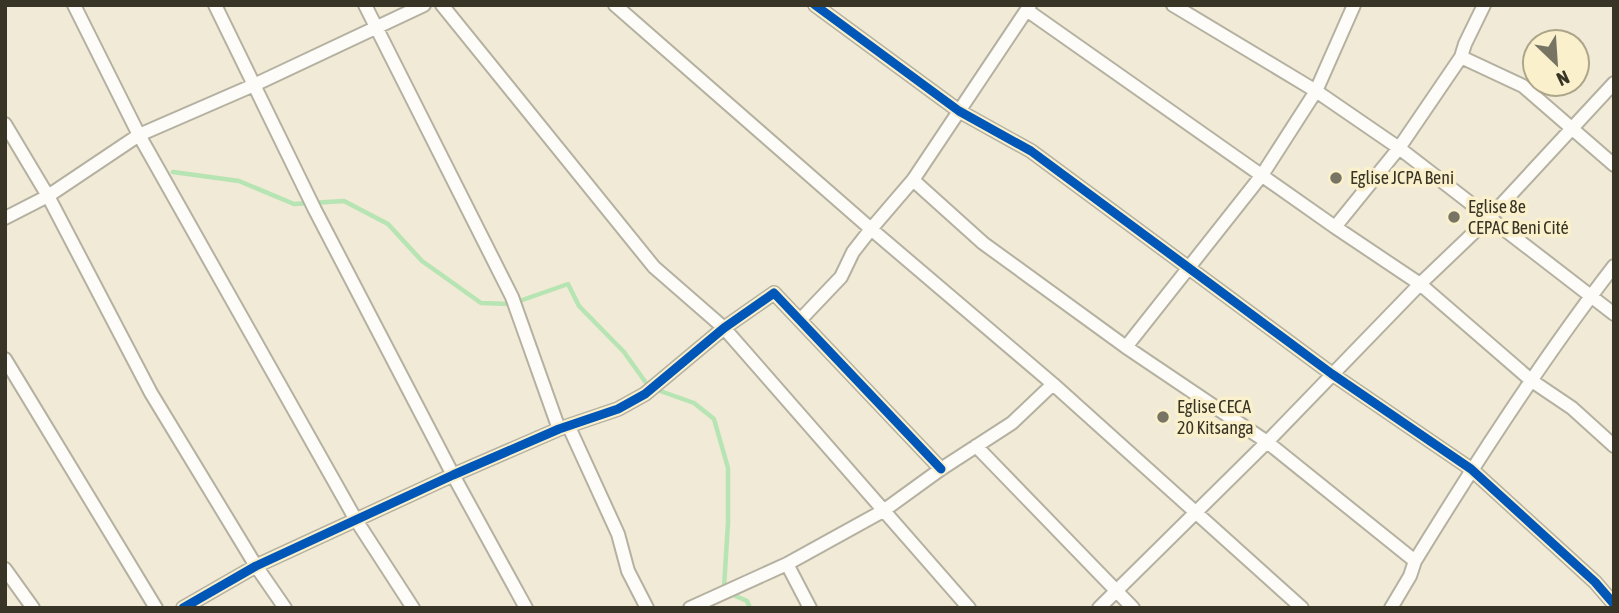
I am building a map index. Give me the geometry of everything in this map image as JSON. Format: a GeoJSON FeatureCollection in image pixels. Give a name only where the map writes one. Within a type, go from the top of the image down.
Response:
{"type":"FeatureCollection","features":[{"type":"Feature","properties":{"kind":"street"},"geometry":{"type":"LineString","coordinates":[[74,5],[139,135],[356,520],[413,608]]}},
{"type":"Feature","properties":{"kind":"street"},"geometry":{"type":"LineString","coordinates":[[215,5],[312,204],[453,475],[526,608]]}},
{"type":"Feature","properties":{"kind":"street"},"geometry":{"type":"LineString","coordinates":[[365,5],[514,302],[564,428],[618,534],[628,570],[647,608]]}},
{"type":"Feature","properties":{"kind":"street"},"geometry":{"type":"LineString","coordinates":[[5,218],[48,196],[139,135],[254,85],[424,5]]}},
{"type":"Feature","properties":{"kind":"street"},"geometry":{"type":"LineString","coordinates":[[442,5],[654,267],[724,328],[969,608]]}},
{"type":"Feature","properties":{"kind":"street"},"geometry":{"type":"LineString","coordinates":[[615,5],[1053,384],[1301,608]]}},
{"type":"Feature","properties":{"kind":"street"},"geometry":{"type":"LineString","coordinates":[[815,5],[959,111],[1031,151],[1332,373],[1472,469],[1595,582],[1614,604]]}},
{"type":"Feature","properties":{"kind":"street"},"geometry":{"type":"LineString","coordinates":[[1173,5],[1316,91],[1399,148],[1614,314]]}},
{"type":"Feature","properties":{"kind":"street"},"geometry":{"type":"LineString","coordinates":[[1126,347],[1262,175],[1316,91],[1354,5]]}},
{"type":"Feature","properties":{"kind":"street"},"geometry":{"type":"LineString","coordinates":[[1335,227],[1399,148],[1461,57],[1484,5]]}},
{"type":"Feature","properties":{"kind":"street"},"geometry":{"type":"LineString","coordinates":[[801,319],[841,277],[853,252],[913,180],[1029,8],[1335,227],[1420,284],[1532,381],[1572,408],[1614,446]]}},
{"type":"Feature","properties":{"kind":"street"},"geometry":{"type":"LineString","coordinates":[[1461,57],[1523,86],[1614,165]]}},
{"type":"Feature","properties":{"kind":"street"},"geometry":{"type":"LineString","coordinates":[[1099,608],[1268,442],[1420,284],[1488,219],[1614,83]]}},
{"type":"Feature","properties":{"kind":"street"},"geometry":{"type":"LineString","coordinates":[[5,124],[48,196],[151,393],[256,566],[285,608]]}},
{"type":"Feature","properties":{"kind":"street"},"geometry":{"type":"LineString","coordinates":[[913,180],[983,243],[1126,347],[1268,442],[1415,561]]}},
{"type":"Feature","properties":{"kind":"street"},"geometry":{"type":"LineString","coordinates":[[1391,608],[1410,576],[1415,561],[1472,469],[1590,296],[1614,266]]}},
{"type":"Feature","properties":{"kind":"street"},"geometry":{"type":"LineString","coordinates":[[183,608],[256,566],[453,475],[564,428],[618,409],[645,394],[724,328],[774,293],[942,469]]}},
{"type":"Feature","properties":{"kind":"street"},"geometry":{"type":"LineString","coordinates":[[5,359],[156,608]]}},
{"type":"Feature","properties":{"kind":"street"},"geometry":{"type":"LineString","coordinates":[[690,608],[788,564],[883,511],[1012,424],[1053,384]]}},
{"type":"Feature","properties":{"kind":"street"},"geometry":{"type":"LineString","coordinates":[[976,446],[1133,608]]}},
{"type":"Feature","properties":{"kind":"street"},"geometry":{"type":"LineString","coordinates":[[788,564],[810,608]]}},
{"type":"Feature","properties":{"kind":"street"},"geometry":{"type":"LineString","coordinates":[[5,569],[33,608]]}},
{"type":"Feature","properties":{"kind":"waterway"},"geometry":{"type":"LineString","coordinates":[[173,172],[239,181],[294,204],[344,201],[388,224],[422,261],[481,303],[511,304],[568,284],[579,306],[624,352],[649,387],[694,403],[714,419],[728,468],[724,587],[731,594],[747,601],[750,608]]}},
{"type":"Feature","properties":{"kind":"cycle path"},"geometry":{"type":"LineString","coordinates":[[815,5],[959,111],[1031,151],[1332,374],[1471,469],[1595,582],[1614,604]]}},
{"type":"Feature","properties":{"kind":"cycle path"},"geometry":{"type":"LineString","coordinates":[[183,608],[256,566],[453,475],[559,429],[618,409],[645,394],[724,328],[774,293],[941,469]]}},
{"type":"Feature","properties":{"kind":"place","name":"Eglise JCPA Beni"},"geometry":{"type":"Point","coordinates":[1336,178]}},
{"type":"Feature","properties":{"kind":"place","name":"Eglise 8e CEPAC Beni Cité"},"geometry":{"type":"Point","coordinates":[1454,217]}},
{"type":"Feature","properties":{"kind":"place","name":"Eglise CECA 20 Kitsanga"},"geometry":{"type":"Point","coordinates":[1163,417]}}]}
